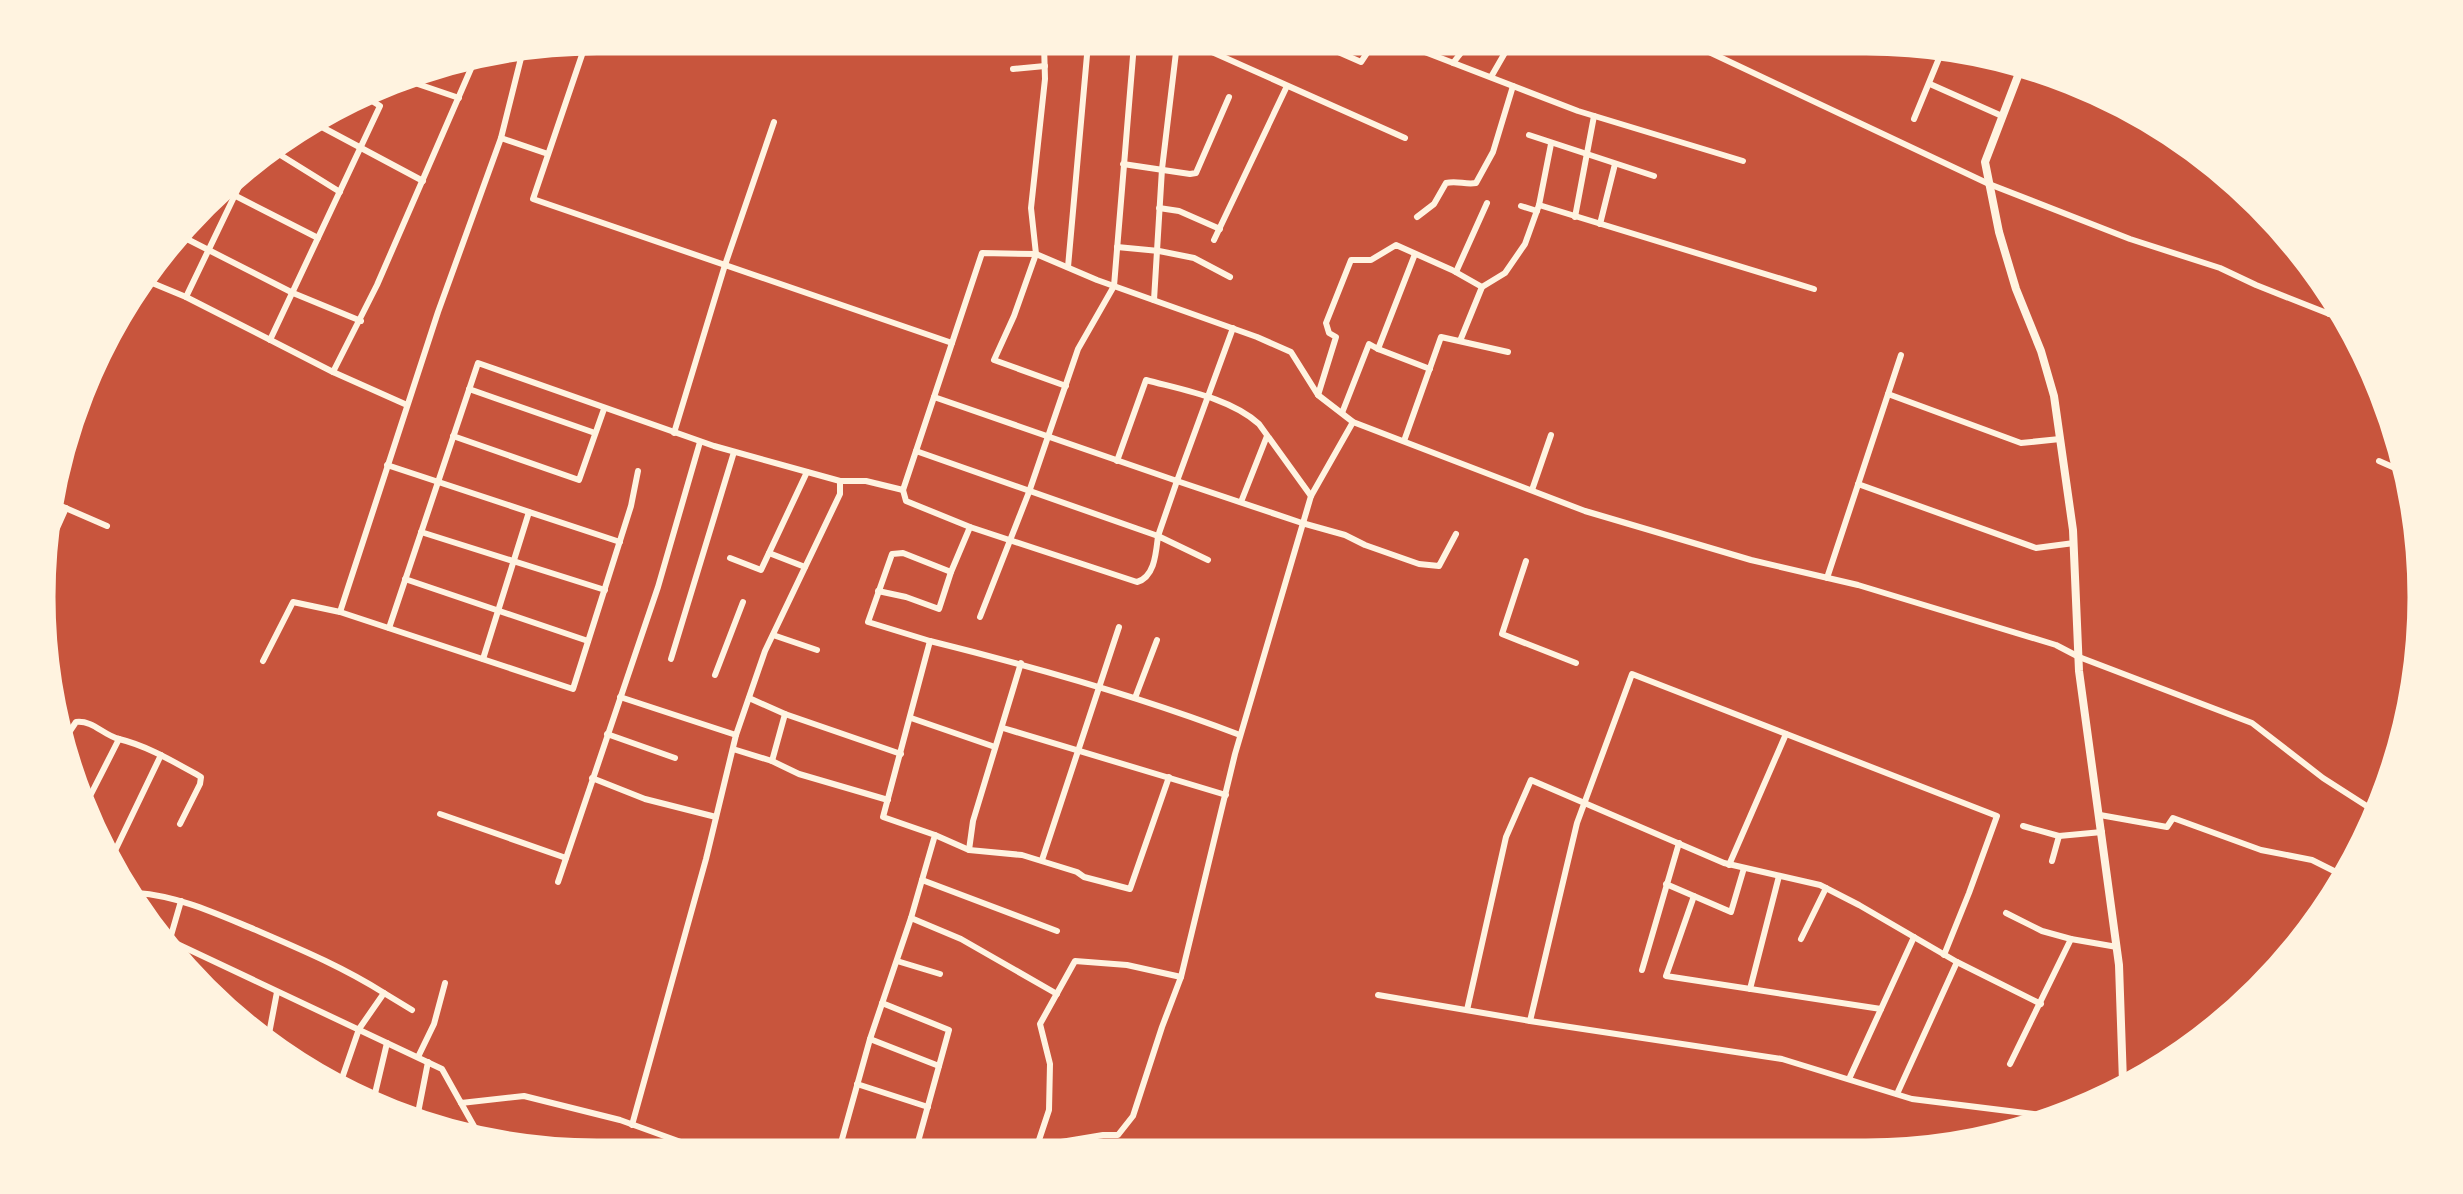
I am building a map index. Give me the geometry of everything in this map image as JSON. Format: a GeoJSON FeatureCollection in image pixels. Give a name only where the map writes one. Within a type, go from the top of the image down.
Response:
{"type":"FeatureCollection","features":[{"type":"Feature","properties":{"kind":"street"},"geometry":{"type":"LineString","coordinates":[[582,54],[533,199],[952,343]]}},
{"type":"Feature","properties":{"kind":"street"},"geometry":{"type":"LineString","coordinates":[[1044,54],[1045,79],[1031,208],[1036,254],[1014,316],[994,360],[1066,386]]}},
{"type":"Feature","properties":{"kind":"street"},"geometry":{"type":"LineString","coordinates":[[1068,267],[1087,54]]}},
{"type":"Feature","properties":{"kind":"street"},"geometry":{"type":"LineString","coordinates":[[980,617],[1029,492],[1078,349],[1114,286],[1133,54]]}},
{"type":"Feature","properties":{"kind":"street"},"geometry":{"type":"LineString","coordinates":[[1154,300],[1159,251],[1162,169],[1176,54]]}},
{"type":"Feature","properties":{"kind":"street"},"geometry":{"type":"LineString","coordinates":[[1216,54],[1405,138]]}},
{"type":"Feature","properties":{"kind":"street"},"geometry":{"type":"LineString","coordinates":[[1347,55],[1361,62],[1366,54]]}},
{"type":"Feature","properties":{"kind":"street"},"geometry":{"type":"LineString","coordinates":[[1430,54],[1594,116],[1743,161]]}},
{"type":"Feature","properties":{"kind":"street"},"geometry":{"type":"LineString","coordinates":[[1453,63],[1460,54]]}},
{"type":"Feature","properties":{"kind":"street"},"geometry":{"type":"LineString","coordinates":[[1491,77],[1504,54]]}},
{"type":"Feature","properties":{"kind":"street"},"geometry":{"type":"LineString","coordinates":[[1713,54],[1989,184],[2130,239],[2220,268],[2328,313]]}},
{"type":"Feature","properties":{"kind":"street"},"geometry":{"type":"LineString","coordinates":[[1914,119],[1939,59]]}},
{"type":"Feature","properties":{"kind":"street"},"geometry":{"type":"LineString","coordinates":[[340,612],[407,405],[501,138],[521,60]]}},
{"type":"Feature","properties":{"kind":"street"},"geometry":{"type":"LineString","coordinates":[[1013,69],[1045,66]]}},
{"type":"Feature","properties":{"kind":"street"},"geometry":{"type":"LineString","coordinates":[[333,372],[361,321],[471,69]]}},
{"type":"Feature","properties":{"kind":"street"},"geometry":{"type":"LineString","coordinates":[[2018,76],[1985,162],[1999,232],[2016,289],[2041,351],[2054,396],[2074,543],[2079,657],[2117,947],[2123,1075]]}},
{"type":"Feature","properties":{"kind":"street"},"geometry":{"type":"LineString","coordinates":[[419,84],[459,98]]}},
{"type":"Feature","properties":{"kind":"street"},"geometry":{"type":"LineString","coordinates":[[1929,84],[2002,116]]}},
{"type":"Feature","properties":{"kind":"street"},"geometry":{"type":"LineString","coordinates":[[1214,240],[1287,86]]}},
{"type":"Feature","properties":{"kind":"street"},"geometry":{"type":"LineString","coordinates":[[1417,217],[1434,204],[1446,183],[1454,181],[1466,185],[1476,183],[1493,152],[1513,86]]}},
{"type":"Feature","properties":{"kind":"street"},"geometry":{"type":"LineString","coordinates":[[1123,164],[1190,174],[1196,172],[1229,97]]}},
{"type":"Feature","properties":{"kind":"street"},"geometry":{"type":"LineString","coordinates":[[270,340],[380,106],[374,102]]}},
{"type":"Feature","properties":{"kind":"street"},"geometry":{"type":"LineString","coordinates":[[1575,217],[1594,116]]}},
{"type":"Feature","properties":{"kind":"street"},"geometry":{"type":"LineString","coordinates":[[674,433],[725,265],[774,122]]}},
{"type":"Feature","properties":{"kind":"street"},"geometry":{"type":"LineString","coordinates":[[323,128],[423,181]]}},
{"type":"Feature","properties":{"kind":"street"},"geometry":{"type":"LineString","coordinates":[[1529,135],[1654,176]]}},
{"type":"Feature","properties":{"kind":"street"},"geometry":{"type":"LineString","coordinates":[[501,138],[548,154]]}},
{"type":"Feature","properties":{"kind":"street"},"geometry":{"type":"LineString","coordinates":[[1460,341],[1482,287],[1505,273],[1525,244],[1538,208],[1551,144]]}},
{"type":"Feature","properties":{"kind":"street"},"geometry":{"type":"LineString","coordinates":[[281,155],[340,192]]}},
{"type":"Feature","properties":{"kind":"street"},"geometry":{"type":"LineString","coordinates":[[1600,224],[1615,164]]}},
{"type":"Feature","properties":{"kind":"street"},"geometry":{"type":"LineString","coordinates":[[233,195],[318,238]]}},
{"type":"Feature","properties":{"kind":"street"},"geometry":{"type":"LineString","coordinates":[[186,297],[229,198]]}},
{"type":"Feature","properties":{"kind":"street"},"geometry":{"type":"LineString","coordinates":[[1456,272],[1486,203]]}},
{"type":"Feature","properties":{"kind":"street"},"geometry":{"type":"LineString","coordinates":[[1521,206],[1538,208],[1600,224],[1814,289]]}},
{"type":"Feature","properties":{"kind":"street"},"geometry":{"type":"LineString","coordinates":[[1159,208],[1179,211],[1220,229]]}},
{"type":"Feature","properties":{"kind":"street"},"geometry":{"type":"LineString","coordinates":[[188,240],[293,293],[361,321]]}},
{"type":"Feature","properties":{"kind":"street"},"geometry":{"type":"LineString","coordinates":[[1318,395],[1336,337],[1329,333],[1326,324],[1351,260],[1371,260],[1396,245],[1456,272],[1482,287]]}},
{"type":"Feature","properties":{"kind":"street"},"geometry":{"type":"LineString","coordinates":[[1117,247],[1159,251],[1194,258],[1230,277]]}},
{"type":"Feature","properties":{"kind":"street"},"geometry":{"type":"LineString","coordinates":[[1233,328],[1158,536],[1155,558],[1149,574],[1142,581],[1137,582],[970,527],[906,501],[903,490],[982,253],[1036,254],[1114,286],[1233,328],[1290,352],[1318,395],[1353,422],[1585,511],[2056,645],[2079,657],[2252,723],[2323,778],[2367,806]]}},
{"type":"Feature","properties":{"kind":"street"},"geometry":{"type":"LineString","coordinates":[[1378,349],[1415,254]]}},
{"type":"Feature","properties":{"kind":"street"},"geometry":{"type":"LineString","coordinates":[[154,284],[186,297],[333,372],[407,405]]}},
{"type":"Feature","properties":{"kind":"street"},"geometry":{"type":"LineString","coordinates":[[1404,441],[1441,337],[1508,352]]}},
{"type":"Feature","properties":{"kind":"street"},"geometry":{"type":"LineString","coordinates":[[1342,413],[1369,344],[1430,369]]}},
{"type":"Feature","properties":{"kind":"street"},"geometry":{"type":"LineString","coordinates":[[1827,578],[1901,355]]}},
{"type":"Feature","properties":{"kind":"street"},"geometry":{"type":"LineString","coordinates":[[389,628],[478,363],[700,442],[840,480],[866,481],[903,490]]}},
{"type":"Feature","properties":{"kind":"street"},"geometry":{"type":"LineString","coordinates":[[1117,461],[1146,380],[1208,397],[1249,415],[1311,495]]}},
{"type":"Feature","properties":{"kind":"street"},"geometry":{"type":"LineString","coordinates":[[469,389],[596,433]]}},
{"type":"Feature","properties":{"kind":"street"},"geometry":{"type":"LineString","coordinates":[[1888,394],[2020,443],[2060,439]]}},
{"type":"Feature","properties":{"kind":"street"},"geometry":{"type":"LineString","coordinates":[[934,397],[1048,438],[1302,523],[1345,535],[1365,545],[1419,564],[1439,566],[1456,534]]}},
{"type":"Feature","properties":{"kind":"street"},"geometry":{"type":"LineString","coordinates":[[453,436],[579,480],[604,409]]}},
{"type":"Feature","properties":{"kind":"street"},"geometry":{"type":"LineString","coordinates":[[1075,1140],[1118,1135],[1133,1116],[1152,1054],[1182,977],[1240,735],[1302,523],[1311,495],[1353,422]]}},
{"type":"Feature","properties":{"kind":"street"},"geometry":{"type":"LineString","coordinates":[[1532,490],[1551,435]]}},
{"type":"Feature","properties":{"kind":"street"},"geometry":{"type":"LineString","coordinates":[[1241,502],[1267,436]]}},
{"type":"Feature","properties":{"kind":"street"},"geometry":{"type":"LineString","coordinates":[[558,882],[658,587],[700,442]]}},
{"type":"Feature","properties":{"kind":"street"},"geometry":{"type":"LineString","coordinates":[[916,451],[1158,536],[1208,560]]}},
{"type":"Feature","properties":{"kind":"street"},"geometry":{"type":"LineString","coordinates":[[671,660],[734,452]]}},
{"type":"Feature","properties":{"kind":"street"},"geometry":{"type":"LineString","coordinates":[[2379,461],[2393,467]]}},
{"type":"Feature","properties":{"kind":"street"},"geometry":{"type":"LineString","coordinates":[[387,465],[620,542]]}},
{"type":"Feature","properties":{"kind":"street"},"geometry":{"type":"LineString","coordinates":[[263,661],[293,602],[340,612],[573,689],[631,506],[638,471]]}},
{"type":"Feature","properties":{"kind":"street"},"geometry":{"type":"LineString","coordinates":[[730,558],[761,570],[807,472]]}},
{"type":"Feature","properties":{"kind":"street"},"geometry":{"type":"LineString","coordinates":[[632,1125],[716,817],[736,735],[773,635],[840,494],[840,480]]}},
{"type":"Feature","properties":{"kind":"street"},"geometry":{"type":"LineString","coordinates":[[1858,484],[2036,548],[2074,543]]}},
{"type":"Feature","properties":{"kind":"street"},"geometry":{"type":"LineString","coordinates":[[62,506],[107,526]]}},
{"type":"Feature","properties":{"kind":"street"},"geometry":{"type":"LineString","coordinates":[[60,522],[66,508]]}},
{"type":"Feature","properties":{"kind":"street"},"geometry":{"type":"LineString","coordinates":[[483,659],[530,512]]}},
{"type":"Feature","properties":{"kind":"street"},"geometry":{"type":"LineString","coordinates":[[878,591],[906,597],[939,609],[951,572],[970,527]]}},
{"type":"Feature","properties":{"kind":"street"},"geometry":{"type":"LineString","coordinates":[[421,532],[605,590]]}},
{"type":"Feature","properties":{"kind":"street"},"geometry":{"type":"LineString","coordinates":[[769,553],[805,567]]}},
{"type":"Feature","properties":{"kind":"street"},"geometry":{"type":"LineString","coordinates":[[951,572],[903,553],[892,554],[868,622],[1099,686],[1240,735]]}},
{"type":"Feature","properties":{"kind":"street"},"geometry":{"type":"LineString","coordinates":[[1526,561],[1502,634],[1576,663]]}},
{"type":"Feature","properties":{"kind":"street"},"geometry":{"type":"LineString","coordinates":[[405,579],[588,641]]}},
{"type":"Feature","properties":{"kind":"street"},"geometry":{"type":"LineString","coordinates":[[716,675],[743,602]]}},
{"type":"Feature","properties":{"kind":"street"},"geometry":{"type":"LineString","coordinates":[[1042,860],[1119,627]]}},
{"type":"Feature","properties":{"kind":"street"},"geometry":{"type":"LineString","coordinates":[[773,635],[817,650]]}},
{"type":"Feature","properties":{"kind":"street"},"geometry":{"type":"LineString","coordinates":[[1136,698],[1157,640]]}},
{"type":"Feature","properties":{"kind":"street"},"geometry":{"type":"LineString","coordinates":[[930,641],[883,817],[935,835],[969,850],[1022,855],[1077,872],[1084,877],[1130,889],[1169,777]]}},
{"type":"Feature","properties":{"kind":"street"},"geometry":{"type":"LineString","coordinates":[[969,850],[973,821],[1021,663]]}},
{"type":"Feature","properties":{"kind":"street"},"geometry":{"type":"LineString","coordinates":[[1530,1021],[1560,892],[1585,803],[1632,674],[1997,816],[1944,955]]}},
{"type":"Feature","properties":{"kind":"street"},"geometry":{"type":"LineString","coordinates":[[620,696],[736,735]]}},
{"type":"Feature","properties":{"kind":"street"},"geometry":{"type":"LineString","coordinates":[[749,698],[785,714],[901,754]]}},
{"type":"Feature","properties":{"kind":"street"},"geometry":{"type":"LineString","coordinates":[[772,761],[785,714]]}},
{"type":"Feature","properties":{"kind":"street"},"geometry":{"type":"LineString","coordinates":[[911,718],[995,747]]}},
{"type":"Feature","properties":{"kind":"street"},"geometry":{"type":"LineString","coordinates":[[71,730],[76,722],[84,721],[119,739],[127,739],[161,754],[201,777],[180,824]]}},
{"type":"Feature","properties":{"kind":"street"},"geometry":{"type":"LineString","coordinates":[[1003,728],[1226,795]]}},
{"type":"Feature","properties":{"kind":"street"},"geometry":{"type":"LineString","coordinates":[[607,734],[675,758]]}},
{"type":"Feature","properties":{"kind":"street"},"geometry":{"type":"LineString","coordinates":[[1730,864],[1786,734]]}},
{"type":"Feature","properties":{"kind":"street"},"geometry":{"type":"LineString","coordinates":[[91,794],[119,739]]}},
{"type":"Feature","properties":{"kind":"street"},"geometry":{"type":"LineString","coordinates":[[733,748],[772,761],[799,774],[888,800]]}},
{"type":"Feature","properties":{"kind":"street"},"geometry":{"type":"LineString","coordinates":[[116,848],[161,754]]}},
{"type":"Feature","properties":{"kind":"street"},"geometry":{"type":"LineString","coordinates":[[592,778],[645,799],[716,817]]}},
{"type":"Feature","properties":{"kind":"street"},"geometry":{"type":"LineString","coordinates":[[1467,1010],[1506,837],[1532,780],[1730,864],[1826,888],[1944,955],[2041,1004]]}},
{"type":"Feature","properties":{"kind":"street"},"geometry":{"type":"LineString","coordinates":[[440,814],[566,858]]}},
{"type":"Feature","properties":{"kind":"street"},"geometry":{"type":"LineString","coordinates":[[2100,815],[2167,827],[2173,818],[2261,850],[2312,860],[2334,871]]}},
{"type":"Feature","properties":{"kind":"street"},"geometry":{"type":"LineString","coordinates":[[2023,826],[2059,836],[2102,832]]}},
{"type":"Feature","properties":{"kind":"street"},"geometry":{"type":"LineString","coordinates":[[842,1140],[870,1039],[911,918],[935,835]]}},
{"type":"Feature","properties":{"kind":"street"},"geometry":{"type":"LineString","coordinates":[[2052,861],[2059,836]]}},
{"type":"Feature","properties":{"kind":"street"},"geometry":{"type":"LineString","coordinates":[[1642,970],[1679,843]]}},
{"type":"Feature","properties":{"kind":"street"},"geometry":{"type":"LineString","coordinates":[[1666,884],[1731,912],[1744,868]]}},
{"type":"Feature","properties":{"kind":"street"},"geometry":{"type":"LineString","coordinates":[[1750,989],[1779,876]]}},
{"type":"Feature","properties":{"kind":"street"},"geometry":{"type":"LineString","coordinates":[[922,880],[1057,931]]}},
{"type":"Feature","properties":{"kind":"street"},"geometry":{"type":"LineString","coordinates":[[1801,939],[1826,888]]}},
{"type":"Feature","properties":{"kind":"street"},"geometry":{"type":"LineString","coordinates":[[143,893],[163,895],[181,901],[310,951],[412,1010]]}},
{"type":"Feature","properties":{"kind":"street"},"geometry":{"type":"LineString","coordinates":[[1694,896],[1666,976],[1881,1009]]}},
{"type":"Feature","properties":{"kind":"street"},"geometry":{"type":"LineString","coordinates":[[171,934],[181,901]]}},
{"type":"Feature","properties":{"kind":"street"},"geometry":{"type":"LineString","coordinates":[[2006,913],[2042,931],[2117,947]]}},
{"type":"Feature","properties":{"kind":"street"},"geometry":{"type":"LineString","coordinates":[[911,918],[961,939],[1057,994]]}},
{"type":"Feature","properties":{"kind":"street"},"geometry":{"type":"LineString","coordinates":[[1849,1079],[1914,937]]}},
{"type":"Feature","properties":{"kind":"street"},"geometry":{"type":"LineString","coordinates":[[2010,1064],[2071,939]]}},
{"type":"Feature","properties":{"kind":"street"},"geometry":{"type":"LineString","coordinates":[[181,946],[442,1069],[474,1126]]}},
{"type":"Feature","properties":{"kind":"street"},"geometry":{"type":"LineString","coordinates":[[897,961],[940,974]]}},
{"type":"Feature","properties":{"kind":"street"},"geometry":{"type":"LineString","coordinates":[[1038,1140],[1049,1110],[1050,1076],[1050,1064],[1040,1024],[1075,961],[1127,965],[1182,977]]}},
{"type":"Feature","properties":{"kind":"street"},"geometry":{"type":"LineString","coordinates":[[1897,1094],[1957,962]]}},
{"type":"Feature","properties":{"kind":"street"},"geometry":{"type":"LineString","coordinates":[[418,1057],[434,1024],[445,983]]}},
{"type":"Feature","properties":{"kind":"street"},"geometry":{"type":"LineString","coordinates":[[270,1031],[277,992]]}},
{"type":"Feature","properties":{"kind":"street"},"geometry":{"type":"LineString","coordinates":[[343,1076],[359,1029],[384,993]]}},
{"type":"Feature","properties":{"kind":"street"},"geometry":{"type":"LineString","coordinates":[[1378,995],[1530,1021],[1782,1059],[1912,1099],[2031,1114]]}},
{"type":"Feature","properties":{"kind":"street"},"geometry":{"type":"LineString","coordinates":[[882,1003],[949,1030],[919,1140]]}},
{"type":"Feature","properties":{"kind":"street"},"geometry":{"type":"LineString","coordinates":[[870,1039],[939,1066]]}},
{"type":"Feature","properties":{"kind":"street"},"geometry":{"type":"LineString","coordinates":[[375,1093],[387,1043]]}},
{"type":"Feature","properties":{"kind":"street"},"geometry":{"type":"LineString","coordinates":[[419,1110],[428,1062]]}},
{"type":"Feature","properties":{"kind":"street"},"geometry":{"type":"LineString","coordinates":[[858,1084],[928,1107]]}},
{"type":"Feature","properties":{"kind":"street"},"geometry":{"type":"LineString","coordinates":[[461,1103],[524,1096],[632,1125],[672,1140]]}}]}
